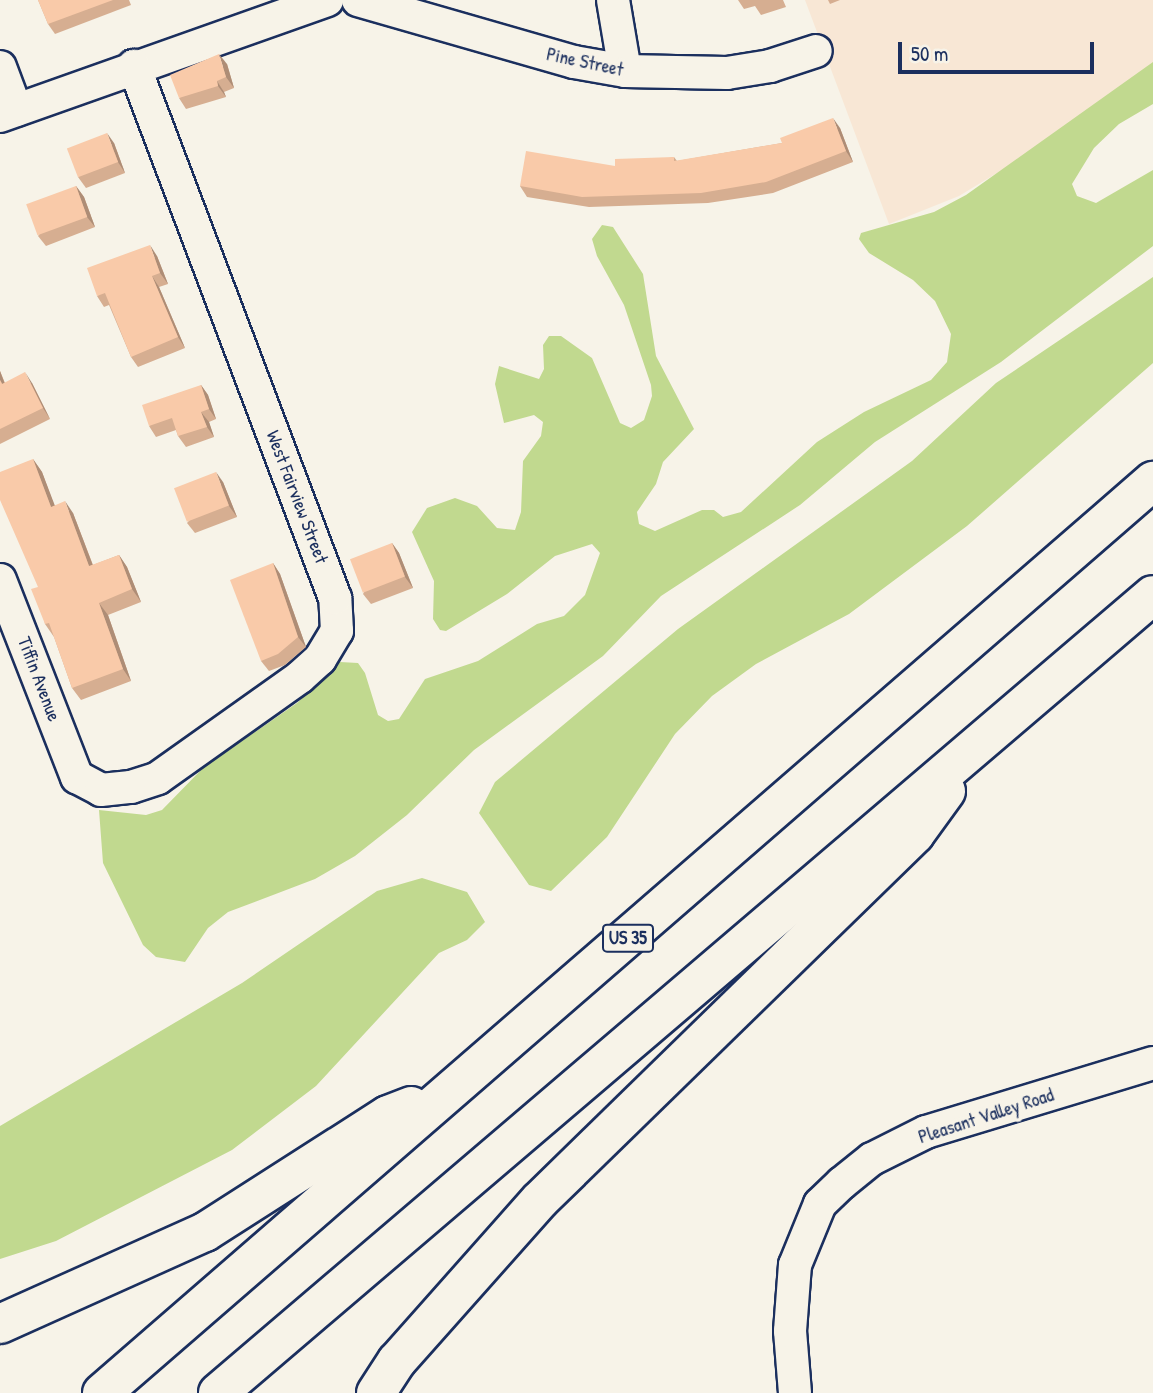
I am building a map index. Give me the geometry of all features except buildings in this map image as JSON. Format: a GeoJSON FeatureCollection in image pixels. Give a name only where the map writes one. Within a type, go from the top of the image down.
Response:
{"type":"FeatureCollection","features":[{"type":"Feature","properties":{"kind":"highway","name":"US 35"},"geometry":{"type":"LineString","coordinates":[[102,1393],[1153,481]]}},
{"type":"Feature","properties":{"kind":"highway"},"geometry":{"type":"LineString","coordinates":[[218,1393],[1153,596]]}},
{"type":"Feature","properties":{"kind":"highway"},"geometry":{"type":"LineString","coordinates":[[376,1393],[397,1361],[540,1200],[915,834],[982,740]]}},
{"type":"Feature","properties":{"kind":"highway"},"geometry":{"type":"LineString","coordinates":[[0,1324],[205,1232],[388,1115],[458,1086]]}},
{"type":"Feature","properties":{"kind":"street"},"geometry":{"type":"LineString","coordinates":[[0,67],[8,113],[134,66],[327,0]]}},
{"type":"Feature","properties":{"kind":"street","name":"Pine Street"},"geometry":{"type":"LineString","coordinates":[[358,0],[574,62],[625,71],[727,73],[770,66],[816,51]]}},
{"type":"Feature","properties":{"kind":"street"},"geometry":{"type":"LineString","coordinates":[[612,0],[625,71]]}},
{"type":"Feature","properties":{"kind":"street","name":"West Fairview Street"},"geometry":{"type":"LineString","coordinates":[[77,777],[101,790],[131,788],[158,778],[300,677],[320,659],[337,631],[335,598],[134,66]]}},
{"type":"Feature","properties":{"kind":"street","name":"Tiffin Avenue"},"geometry":{"type":"LineString","coordinates":[[0,580],[77,777]]}},
{"type":"Feature","properties":{"kind":"street","name":"Pleasant Valley Road"},"geometry":{"type":"LineString","coordinates":[[795,1393],[790,1332],[795,1265],[820,1204],[842,1183],[872,1159],[926,1132],[1153,1063]]}},
{"type":"Feature","properties":{"kind":"shaded area"},"geometry":{"type":"Polygon","coordinates":[[[805,0],[1153,0],[1153,69],[1098,112],[959,196],[889,224],[805,0]]]}},
{"type":"Feature","properties":{"kind":"green space"},"geometry":{"type":"Polygon","coordinates":[[[1153,62],[1153,104],[1119,124],[1094,148],[1072,184],[1077,196],[1096,203],[1153,170],[1153,246],[1001,362],[875,442],[800,505],[661,596],[603,656],[474,750],[407,815],[355,856],[315,879],[228,912],[208,928],[185,962],[156,957],[143,945],[103,863],[99,810],[146,815],[162,810],[203,768],[297,703],[340,662],[358,663],[365,673],[378,715],[388,721],[399,719],[425,679],[478,661],[537,624],[564,616],[585,595],[600,553],[592,544],[555,556],[507,594],[446,631],[440,630],[433,619],[434,581],[412,532],[427,508],[455,498],[477,506],[497,528],[515,530],[521,512],[523,461],[541,436],[543,422],[534,415],[504,423],[495,384],[499,366],[539,379],[544,369],[543,345],[549,336],[561,336],[592,358],[620,423],[631,428],[644,420],[652,396],[651,385],[624,305],[597,256],[592,239],[602,225],[613,227],[643,274],[656,356],[694,429],[663,462],[656,484],[637,512],[639,524],[655,531],[702,510],[714,510],[723,517],[741,512],[817,442],[864,412],[931,380],[947,362],[951,334],[935,301],[913,280],[869,253],[859,239],[861,233],[934,212],[966,195],[1153,62]]]}},
{"type":"Feature","properties":{"kind":"green space"},"geometry":{"type":"Polygon","coordinates":[[[1153,277],[1153,363],[967,526],[849,614],[756,664],[712,696],[675,734],[607,837],[551,891],[529,885],[479,813],[495,782],[678,629],[912,461],[996,383],[1153,277]]]}},
{"type":"Feature","properties":{"kind":"green space"},"geometry":{"type":"Polygon","coordinates":[[[422,878],[467,892],[485,922],[467,940],[439,953],[316,1086],[232,1150],[56,1241],[0,1259],[0,1126],[242,983],[377,891],[422,878]]]}}]}
